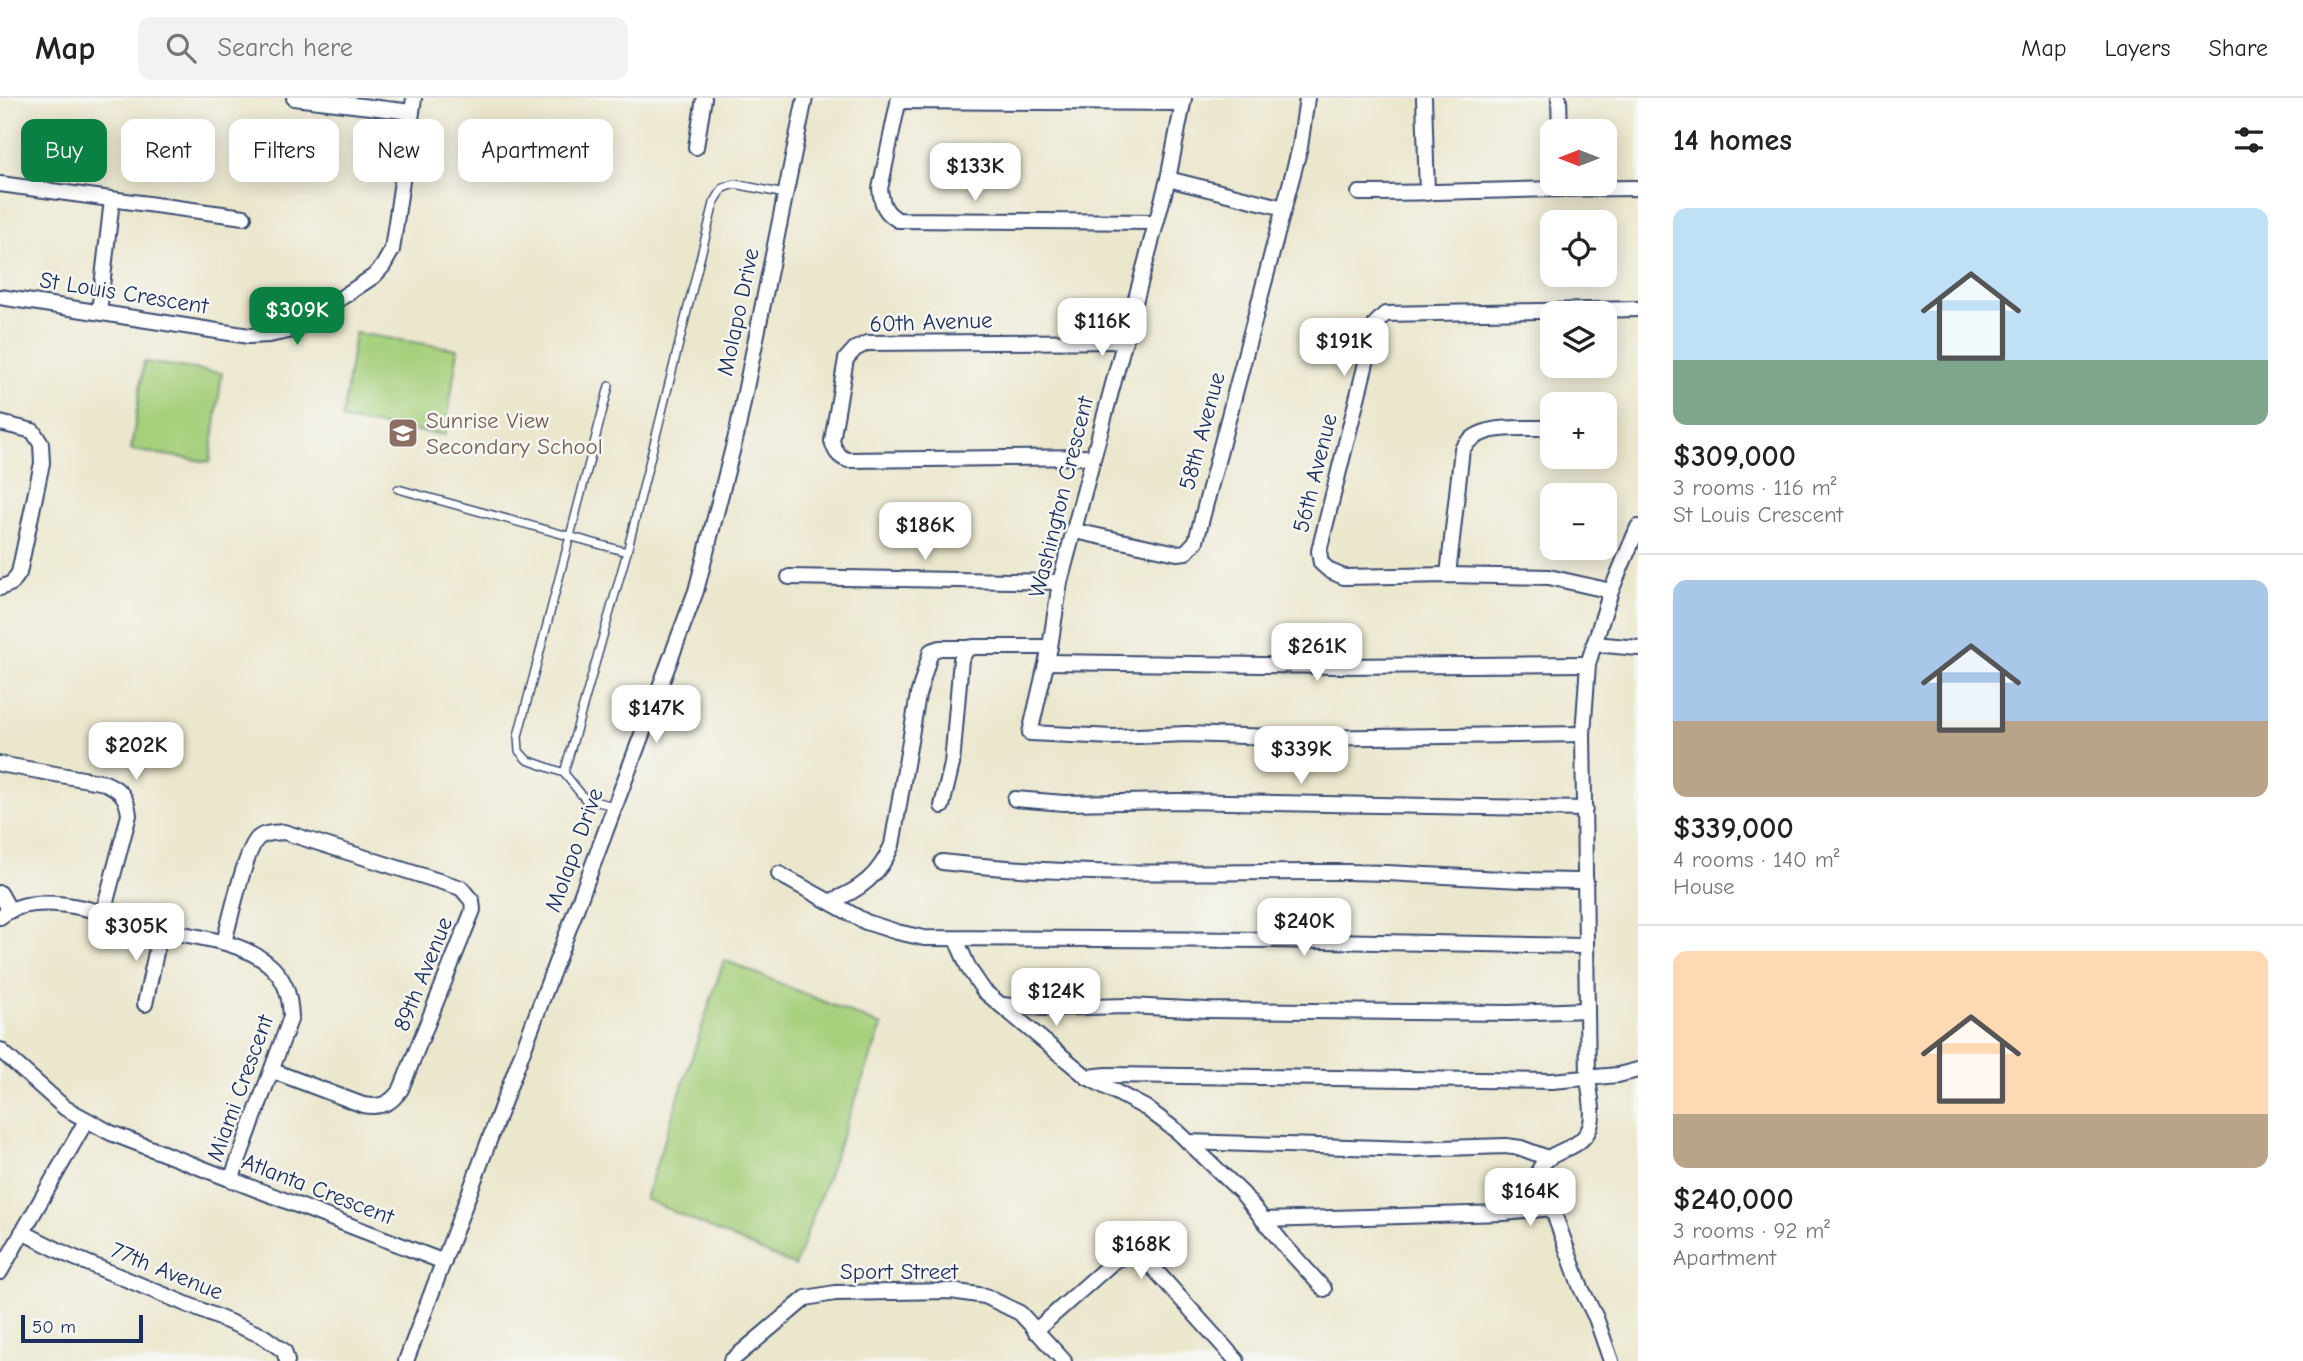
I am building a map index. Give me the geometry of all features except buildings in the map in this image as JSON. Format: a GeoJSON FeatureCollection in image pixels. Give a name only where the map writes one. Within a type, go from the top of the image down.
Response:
{"type":"FeatureCollection","features":[{"type":"Feature","properties":{"kind":"street"},"geometry":{"type":"LineString","coordinates":[[294,98],[413,105]]}},
{"type":"Feature","properties":{"kind":"street","name":"Molapo Drive"},"geometry":{"type":"LineString","coordinates":[[406,1361],[696,591],[737,432],[805,98]]}},
{"type":"Feature","properties":{"kind":"street","name":"58th Avenue"},"geometry":{"type":"LineString","coordinates":[[1075,531],[1177,553],[1186,552],[1196,541],[1300,147],[1307,98]]}},
{"type":"Feature","properties":{"kind":"street"},"geometry":{"type":"LineString","coordinates":[[1424,98],[1427,193]]}},
{"type":"Feature","properties":{"kind":"street"},"geometry":{"type":"LineString","coordinates":[[1559,98],[1560,119]]}},
{"type":"Feature","properties":{"kind":"street"},"geometry":{"type":"LineString","coordinates":[[696,147],[701,99]]}},
{"type":"Feature","properties":{"kind":"street"},"geometry":{"type":"LineString","coordinates":[[1155,222],[898,220],[885,209],[880,189],[899,100],[1183,101]]}},
{"type":"Feature","properties":{"kind":"street","name":"Washington Crescent"},"geometry":{"type":"LineString","coordinates":[[1183,101],[1168,178],[1060,582],[1055,622],[1030,733],[1113,737],[1186,734],[1302,738],[1583,734]]}},
{"type":"Feature","properties":{"kind":"street","name":"St Louis Crescent"},"geometry":{"type":"LineString","coordinates":[[0,297],[249,336],[293,330],[374,276],[392,250],[413,105]]}},
{"type":"Feature","properties":{"kind":"street"},"geometry":{"type":"LineString","coordinates":[[1168,178],[1284,208]]}},
{"type":"Feature","properties":{"kind":"street"},"geometry":{"type":"LineString","coordinates":[[0,184],[244,217]]}},
{"type":"Feature","properties":{"kind":"street"},"geometry":{"type":"LineString","coordinates":[[1359,193],[1427,193],[1540,187]]}},
{"type":"Feature","properties":{"kind":"street"},"geometry":{"type":"LineString","coordinates":[[1617,187],[1638,188]]}},
{"type":"Feature","properties":{"kind":"street"},"geometry":{"type":"LineString","coordinates":[[99,312],[112,200]]}},
{"type":"Feature","properties":{"kind":"street","name":"56th Avenue"},"geometry":{"type":"LineString","coordinates":[[1611,591],[1549,577],[1344,577],[1330,571],[1321,563],[1319,551],[1377,323],[1385,314],[1638,309]]}},
{"type":"Feature","properties":{"kind":"street","name":"60th Avenue"},"geometry":{"type":"LineString","coordinates":[[1092,457],[841,458],[834,450],[832,441],[846,359],[855,349],[867,343],[1125,341]]}},
{"type":"Feature","properties":{"kind":"street"},"geometry":{"type":"LineString","coordinates":[[0,423],[33,431],[41,444],[42,463],[19,573],[12,583],[0,588]]}},
{"type":"Feature","properties":{"kind":"street"},"geometry":{"type":"LineString","coordinates":[[1448,575],[1462,449],[1468,440],[1478,434],[1496,429],[1540,428]]}},
{"type":"Feature","properties":{"kind":"street"},"geometry":{"type":"LineString","coordinates":[[1611,1361],[1596,1318],[1581,1288],[1539,1168],[1548,1158],[1580,1143],[1588,1135],[1592,1124],[1588,1079],[1583,734],[1588,664],[1611,591],[1638,527]]}},
{"type":"Feature","properties":{"kind":"street"},"geometry":{"type":"LineString","coordinates":[[789,577],[1060,582]]}},
{"type":"Feature","properties":{"kind":"street"},"geometry":{"type":"LineString","coordinates":[[1594,644],[1638,648]]}},
{"type":"Feature","properties":{"kind":"street"},"geometry":{"type":"LineString","coordinates":[[831,901],[862,887],[885,863],[892,845],[918,695],[931,651],[940,648],[1048,655],[1337,666],[1588,664]]}},
{"type":"Feature","properties":{"kind":"street"},"geometry":{"type":"LineString","coordinates":[[942,806],[955,745],[961,659],[968,648]]}},
{"type":"Feature","properties":{"kind":"street"},"geometry":{"type":"LineString","coordinates":[[0,764],[105,783],[119,789],[128,801],[129,815],[103,913]]}},
{"type":"Feature","properties":{"kind":"street"},"geometry":{"type":"LineString","coordinates":[[1015,799],[1064,803],[1178,802],[1585,809]]}},
{"type":"Feature","properties":{"kind":"street","name":"89th Avenue"},"geometry":{"type":"LineString","coordinates":[[224,942],[250,853],[258,839],[269,833],[284,832],[461,888],[472,901],[473,910],[396,1097],[386,1105],[363,1105],[273,1071]]}},
{"type":"Feature","properties":{"kind":"street"},"geometry":{"type":"LineString","coordinates":[[942,862],[994,868],[1136,872],[1349,872],[1530,881],[1586,881]]}},
{"type":"Feature","properties":{"kind":"street"},"geometry":{"type":"LineString","coordinates":[[779,874],[866,922],[924,938],[1274,940],[1586,946]]}},
{"type":"Feature","properties":{"kind":"street"},"geometry":{"type":"LineString","coordinates":[[0,893],[5,913]]}},
{"type":"Feature","properties":{"kind":"street","name":"Miami Crescent"},"geometry":{"type":"LineString","coordinates":[[5,913],[33,904],[51,904],[103,913],[224,942],[264,961],[282,978],[290,998],[291,1017],[231,1180]]}},
{"type":"Feature","properties":{"kind":"street"},"geometry":{"type":"LineString","coordinates":[[145,1004],[161,929]]}},
{"type":"Feature","properties":{"kind":"street"},"geometry":{"type":"LineString","coordinates":[[956,939],[977,983],[1087,1077],[1146,1108],[1188,1142],[1242,1193],[1324,1289]]}},
{"type":"Feature","properties":{"kind":"street"},"geometry":{"type":"LineString","coordinates":[[1001,1005],[1044,1008],[1128,1006],[1208,1010],[1510,1013],[1587,1010]]}},
{"type":"Feature","properties":{"kind":"street","name":"Atlanta Crescent"},"geometry":{"type":"LineString","coordinates":[[0,1050],[65,1108],[111,1133],[444,1262]]}},
{"type":"Feature","properties":{"kind":"street"},"geometry":{"type":"LineString","coordinates":[[1087,1077],[1107,1074],[1552,1080],[1588,1079],[1638,1070]]}},
{"type":"Feature","properties":{"kind":"street"},"geometry":{"type":"LineString","coordinates":[[0,1272],[86,1121]]}},
{"type":"Feature","properties":{"kind":"street"},"geometry":{"type":"LineString","coordinates":[[1188,1142],[1411,1149],[1506,1146],[1521,1148],[1548,1158]]}},
{"type":"Feature","properties":{"kind":"street"},"geometry":{"type":"LineString","coordinates":[[1263,1220],[1504,1213],[1552,1208]]}},
{"type":"Feature","properties":{"kind":"street","name":"77th Avenue"},"geometry":{"type":"LineString","coordinates":[[22,1231],[68,1255],[263,1336],[284,1351],[287,1361]]}},
{"type":"Feature","properties":{"kind":"street"},"geometry":{"type":"LineString","coordinates":[[1035,1331],[1114,1261],[1127,1255],[1138,1255],[1147,1261],[1237,1361]]}},
{"type":"Feature","properties":{"kind":"street","name":"Sport Street"},"geometry":{"type":"LineString","coordinates":[[731,1361],[806,1298],[835,1293],[951,1291],[985,1296],[1020,1313],[1064,1361]]}},
{"type":"Feature","properties":{"kind":"lane"},"geometry":{"type":"LineString","coordinates":[[564,773],[627,552],[714,203],[723,188],[735,184],[785,194]]}},
{"type":"Feature","properties":{"kind":"lane"},"geometry":{"type":"LineString","coordinates":[[609,386],[518,736],[519,751],[527,760],[564,773],[585,799],[614,806]]}},
{"type":"Feature","properties":{"kind":"lane"},"geometry":{"type":"LineString","coordinates":[[398,489],[627,552]]}},
{"type":"Feature","properties":{"kind":"green space"},"geometry":{"type":"Polygon","coordinates":[[[355,333],[458,349],[445,435],[342,420],[355,333]]]}},
{"type":"Feature","properties":{"kind":"green space"},"geometry":{"type":"Polygon","coordinates":[[[144,362],[222,373],[210,462],[131,450],[144,362]]]}},
{"type":"Feature","properties":{"kind":"green space"},"geometry":{"type":"Polygon","coordinates":[[[724,960],[882,1026],[795,1266],[645,1199],[724,960]]]}},
{"type":"Feature","properties":{"kind":"place","name":"Sunrise View Secondary School"},"geometry":{"type":"Point","coordinates":[403,433]}}]}
